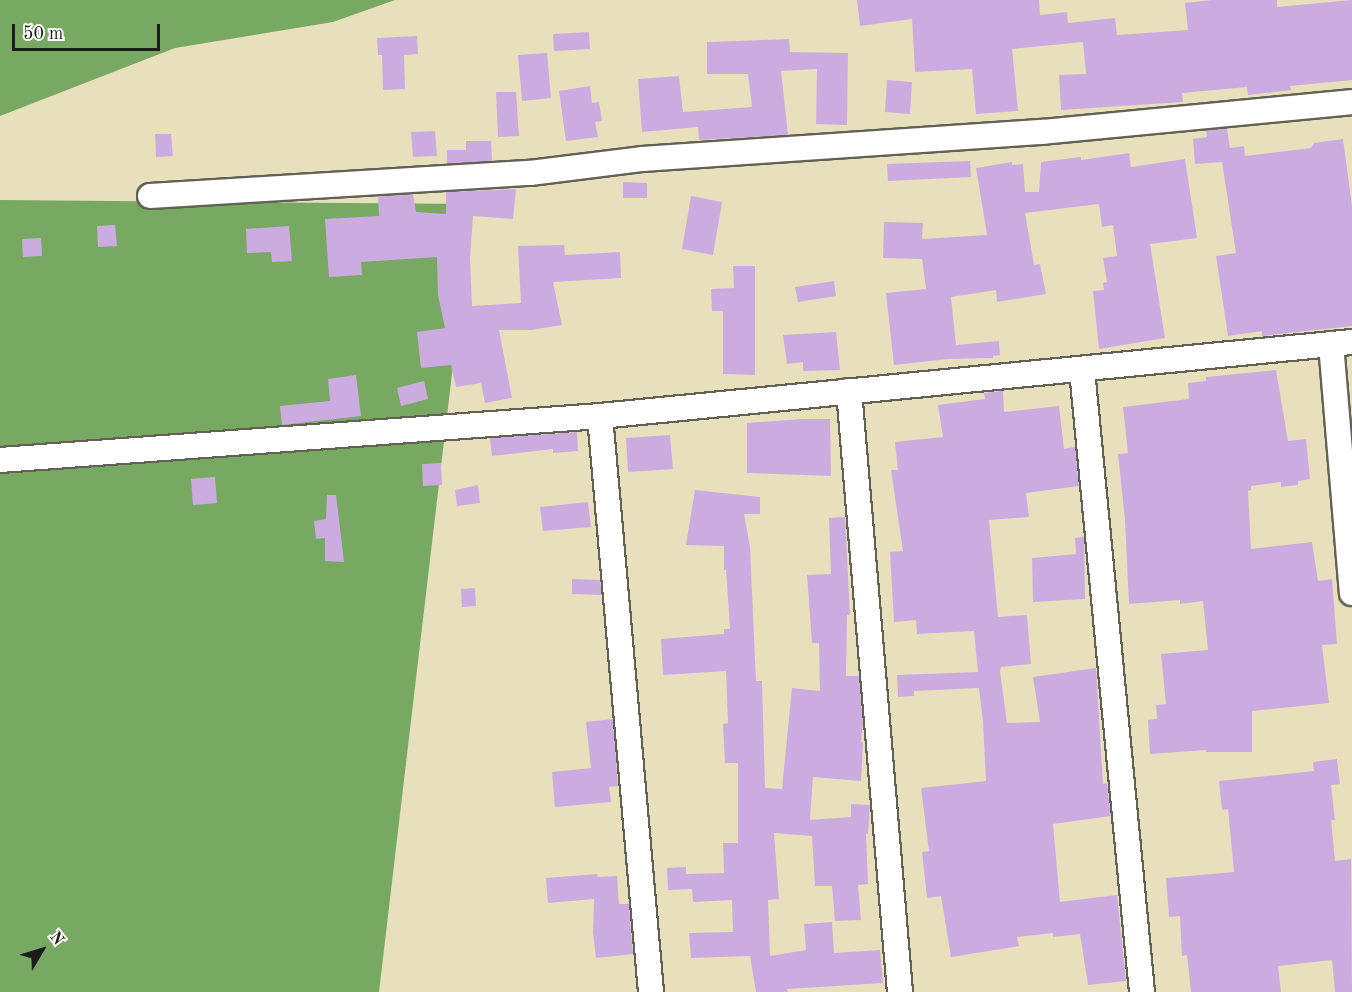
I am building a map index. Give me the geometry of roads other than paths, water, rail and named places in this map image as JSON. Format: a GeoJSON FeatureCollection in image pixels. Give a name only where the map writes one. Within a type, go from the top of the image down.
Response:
{"type":"FeatureCollection","features":[{"type":"Feature","properties":{"kind":"street"},"geometry":{"type":"LineString","coordinates":[[150,196],[530,173],[644,159],[1042,132],[1352,102]]}},
{"type":"Feature","properties":{"kind":"street"},"geometry":{"type":"LineString","coordinates":[[0,460],[600,416],[1342,343],[1352,593]]}},
{"type":"Feature","properties":{"kind":"street"},"geometry":{"type":"LineString","coordinates":[[1082,370],[1142,992]]}},
{"type":"Feature","properties":{"kind":"street"},"geometry":{"type":"LineString","coordinates":[[849,391],[900,992]]}},
{"type":"Feature","properties":{"kind":"street"},"geometry":{"type":"LineString","coordinates":[[600,416],[651,992]]}}]}
